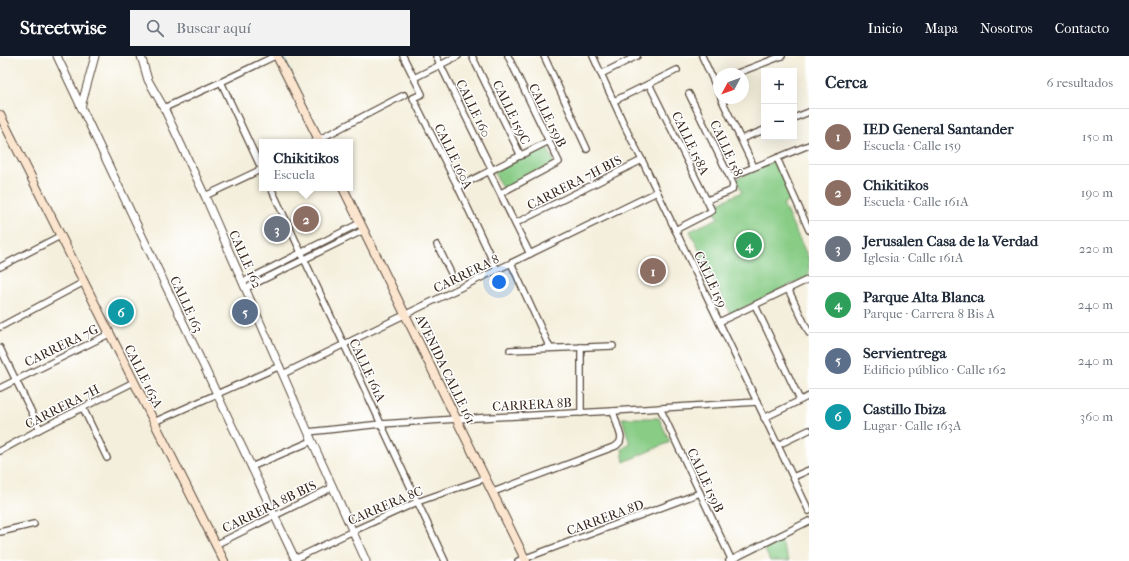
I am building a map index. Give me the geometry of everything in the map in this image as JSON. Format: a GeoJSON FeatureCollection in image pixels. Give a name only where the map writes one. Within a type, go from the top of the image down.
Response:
{"type":"FeatureCollection","features":[{"type":"Feature","properties":{"kind":"main road"},"geometry":{"type":"LineString","coordinates":[[276,56],[317,139]]}},
{"type":"Feature","properties":{"kind":"main road","name":"CALLE 163A"},"geometry":{"type":"LineString","coordinates":[[0,115],[224,561]]}},
{"type":"Feature","properties":{"kind":"main road","name":"AVENIDA CALLE 161"},"geometry":{"type":"LineString","coordinates":[[344,191],[493,492],[523,560]]}},
{"type":"Feature","properties":{"kind":"street","name":"CALLE 163"},"geometry":{"type":"LineString","coordinates":[[57,56],[295,560]]}},
{"type":"Feature","properties":{"kind":"street"},"geometry":{"type":"LineString","coordinates":[[81,107],[95,56]]}},
{"type":"Feature","properties":{"kind":"street","name":"CALLE 162"},"geometry":{"type":"LineString","coordinates":[[141,56],[148,80],[164,108],[205,196],[366,561]]}},
{"type":"Feature","properties":{"kind":"street"},"geometry":{"type":"LineString","coordinates":[[164,108],[276,56]]}},
{"type":"Feature","properties":{"kind":"street","name":"CALLE 160A"},"geometry":{"type":"LineString","coordinates":[[403,56],[422,94],[413,98],[458,187],[497,270]]}},
{"type":"Feature","properties":{"kind":"street","name":"CALLE 160"},"geometry":{"type":"LineString","coordinates":[[436,56],[530,254]]}},
{"type":"Feature","properties":{"kind":"street"},"geometry":{"type":"LineString","coordinates":[[414,78],[458,56]]}},
{"type":"Feature","properties":{"kind":"street","name":"CALLE 159C"},"geometry":{"type":"LineString","coordinates":[[472,56],[521,156]]}},
{"type":"Feature","properties":{"kind":"street","name":"CALLE 159B"},"geometry":{"type":"LineString","coordinates":[[501,192],[559,162],[508,56]]}},
{"type":"Feature","properties":{"kind":"street"},"geometry":{"type":"LineString","coordinates":[[544,56],[587,149]]}},
{"type":"Feature","properties":{"kind":"street","name":"CALLE 159"},"geometry":{"type":"LineString","coordinates":[[592,56],[809,511]]}},
{"type":"Feature","properties":{"kind":"street"},"geometry":{"type":"LineString","coordinates":[[601,74],[635,56]]}},
{"type":"Feature","properties":{"kind":"street"},"geometry":{"type":"LineString","coordinates":[[702,56],[713,74]]}},
{"type":"Feature","properties":{"kind":"street"},"geometry":{"type":"LineString","coordinates":[[749,69],[782,56]]}},
{"type":"Feature","properties":{"kind":"street"},"geometry":{"type":"LineString","coordinates":[[614,101],[677,70]]}},
{"type":"Feature","properties":{"kind":"street"},"geometry":{"type":"LineString","coordinates":[[221,82],[259,163]]}},
{"type":"Feature","properties":{"kind":"street","name":"CALLE 158A"},"geometry":{"type":"LineString","coordinates":[[649,84],[712,212],[675,230]]}},
{"type":"Feature","properties":{"kind":"street","name":"CALLE 158"},"geometry":{"type":"LineString","coordinates":[[689,94],[733,184],[732,190],[707,200]]}},
{"type":"Feature","properties":{"kind":"street"},"geometry":{"type":"LineString","coordinates":[[322,139],[404,95]]}},
{"type":"Feature","properties":{"kind":"street"},"geometry":{"type":"LineString","coordinates":[[725,104],[754,167]]}},
{"type":"Feature","properties":{"kind":"street"},"geometry":{"type":"LineString","coordinates":[[797,117],[809,112]]}},
{"type":"Feature","properties":{"kind":"street"},"geometry":{"type":"LineString","coordinates":[[741,139],[761,131]]}},
{"type":"Feature","properties":{"kind":"street"},"geometry":{"type":"LineString","coordinates":[[458,187],[549,141]]}},
{"type":"Feature","properties":{"kind":"street"},"geometry":{"type":"LineString","coordinates":[[730,177],[808,147]]}},
{"type":"Feature","properties":{"kind":"street"},"geometry":{"type":"LineString","coordinates":[[777,158],[809,230]]}},
{"type":"Feature","properties":{"kind":"street","name":"CARRERA 7H BIS"},"geometry":{"type":"LineString","coordinates":[[516,223],[642,160]]}},
{"type":"Feature","properties":{"kind":"street"},"geometry":{"type":"LineString","coordinates":[[205,196],[259,170]]}},
{"type":"Feature","properties":{"kind":"street","name":"CALLE 161A"},"geometry":{"type":"LineString","coordinates":[[271,191],[445,561]]}},
{"type":"Feature","properties":{"kind":"street","name":"CARRERA 8"},"geometry":{"type":"LineString","coordinates":[[283,374],[405,315],[458,286],[497,270],[657,192]]}},
{"type":"Feature","properties":{"kind":"street"},"geometry":{"type":"LineString","coordinates":[[244,285],[301,253],[362,227]]}},
{"type":"Feature","properties":{"kind":"street"},"geometry":{"type":"LineString","coordinates":[[244,285],[304,259],[362,227]]}},
{"type":"Feature","properties":{"kind":"street"},"geometry":{"type":"LineString","coordinates":[[0,267],[60,236]]}},
{"type":"Feature","properties":{"kind":"street"},"geometry":{"type":"LineString","coordinates":[[437,245],[451,273]]}},
{"type":"Feature","properties":{"kind":"street"},"geometry":{"type":"LineString","coordinates":[[511,263],[550,348]]}},
{"type":"Feature","properties":{"kind":"street"},"geometry":{"type":"LineString","coordinates":[[719,322],[809,279]]}},
{"type":"Feature","properties":{"kind":"street"},"geometry":{"type":"LineString","coordinates":[[0,327],[84,282]]}},
{"type":"Feature","properties":{"kind":"street"},"geometry":{"type":"LineString","coordinates":[[788,289],[808,326],[809,333]]}},
{"type":"Feature","properties":{"kind":"street"},"geometry":{"type":"LineString","coordinates":[[755,305],[800,400]]}},
{"type":"Feature","properties":{"kind":"street","name":"CARRERA 7G"},"geometry":{"type":"LineString","coordinates":[[0,388],[109,334]]}},
{"type":"Feature","properties":{"kind":"street"},"geometry":{"type":"LineString","coordinates":[[510,350],[613,346]]}},
{"type":"Feature","properties":{"kind":"street"},"geometry":{"type":"LineString","coordinates":[[581,347],[582,413]]}},
{"type":"Feature","properties":{"kind":"street"},"geometry":{"type":"LineString","coordinates":[[0,348],[40,429]]}},
{"type":"Feature","properties":{"kind":"street"},"geometry":{"type":"LineString","coordinates":[[154,422],[280,366]]}},
{"type":"Feature","properties":{"kind":"street","name":"CARRERA 7H"},"geometry":{"type":"LineString","coordinates":[[0,451],[40,429],[134,382]]}},
{"type":"Feature","properties":{"kind":"street"},"geometry":{"type":"LineString","coordinates":[[764,418],[809,396]]}},
{"type":"Feature","properties":{"kind":"street","name":"CARRERA 8B"},"geometry":{"type":"LineString","coordinates":[[308,432],[380,424],[457,418],[582,413],[757,402]]}},
{"type":"Feature","properties":{"kind":"street"},"geometry":{"type":"LineString","coordinates":[[83,408],[107,458]]}},
{"type":"Feature","properties":{"kind":"street","name":"CALLE 159B"},"geometry":{"type":"LineString","coordinates":[[660,408],[730,561]]}},
{"type":"Feature","properties":{"kind":"street"},"geometry":{"type":"LineString","coordinates":[[493,492],[616,446],[622,438],[613,411]]}},
{"type":"Feature","properties":{"kind":"street"},"geometry":{"type":"LineString","coordinates":[[778,445],[809,430]]}},
{"type":"Feature","properties":{"kind":"street"},"geometry":{"type":"LineString","coordinates":[[251,467],[312,441]]}},
{"type":"Feature","properties":{"kind":"street"},"geometry":{"type":"LineString","coordinates":[[793,477],[809,470]]}},
{"type":"Feature","properties":{"kind":"street","name":"CARRERA 8C"},"geometry":{"type":"LineString","coordinates":[[295,560],[353,531],[417,502],[486,478]]}},
{"type":"Feature","properties":{"kind":"street","name":"CARRERA 8B BIS"},"geometry":{"type":"LineString","coordinates":[[215,545],[333,487]]}},
{"type":"Feature","properties":{"kind":"street","name":"CARRERA 8D"},"geometry":{"type":"LineString","coordinates":[[523,560],[700,494]]}},
{"type":"Feature","properties":{"kind":"street"},"geometry":{"type":"LineString","coordinates":[[730,561],[809,521]]}},
{"type":"Feature","properties":{"kind":"street"},"geometry":{"type":"LineString","coordinates":[[0,532],[34,524]]}},
{"type":"Feature","properties":{"kind":"green space"},"geometry":{"type":"Polygon","coordinates":[[[546,146],[555,163],[530,175],[529,174],[530,177],[503,190],[494,172],[546,146]]]}},
{"type":"Feature","properties":{"kind":"green space"},"geometry":{"type":"Polygon","coordinates":[[[775,160],[793,199],[783,204],[809,259],[809,276],[730,314],[690,231],[718,218],[712,206],[742,192],[736,179],[775,160]]]}},
{"type":"Feature","properties":{"kind":"green space"},"geometry":{"type":"Polygon","coordinates":[[[622,418],[659,418],[670,442],[624,462],[622,449],[630,444],[622,418]]]}},
{"type":"Feature","properties":{"kind":"green space"},"geometry":{"type":"Polygon","coordinates":[[[780,540],[789,561],[770,561],[764,548],[780,540]]]}},
{"type":"Feature","properties":{"kind":"waterway"},"geometry":{"type":"LineString","coordinates":[[282,56],[298,89]]}},
{"type":"Feature","properties":{"kind":"tunnel"},"geometry":{"type":"LineString","coordinates":[[451,273],[456,283]]}},
{"type":"Feature","properties":{"kind":"place","name":"Chikitikos"},"geometry":{"type":"Point","coordinates":[306,219]}},
{"type":"Feature","properties":{"kind":"place","name":"Jerusalen Casa de la Verdad"},"geometry":{"type":"Point","coordinates":[277,229]}},
{"type":"Feature","properties":{"kind":"place","name":"Parque Alta Blanca"},"geometry":{"type":"Point","coordinates":[749,245]}},
{"type":"Feature","properties":{"kind":"place","name":"IED General Santander"},"geometry":{"type":"Point","coordinates":[653,271]}},
{"type":"Feature","properties":{"kind":"place","name":"Castillo Ibiza"},"geometry":{"type":"Point","coordinates":[121,312]}},
{"type":"Feature","properties":{"kind":"place","name":"Servientrega"},"geometry":{"type":"Point","coordinates":[245,312]}}]}
